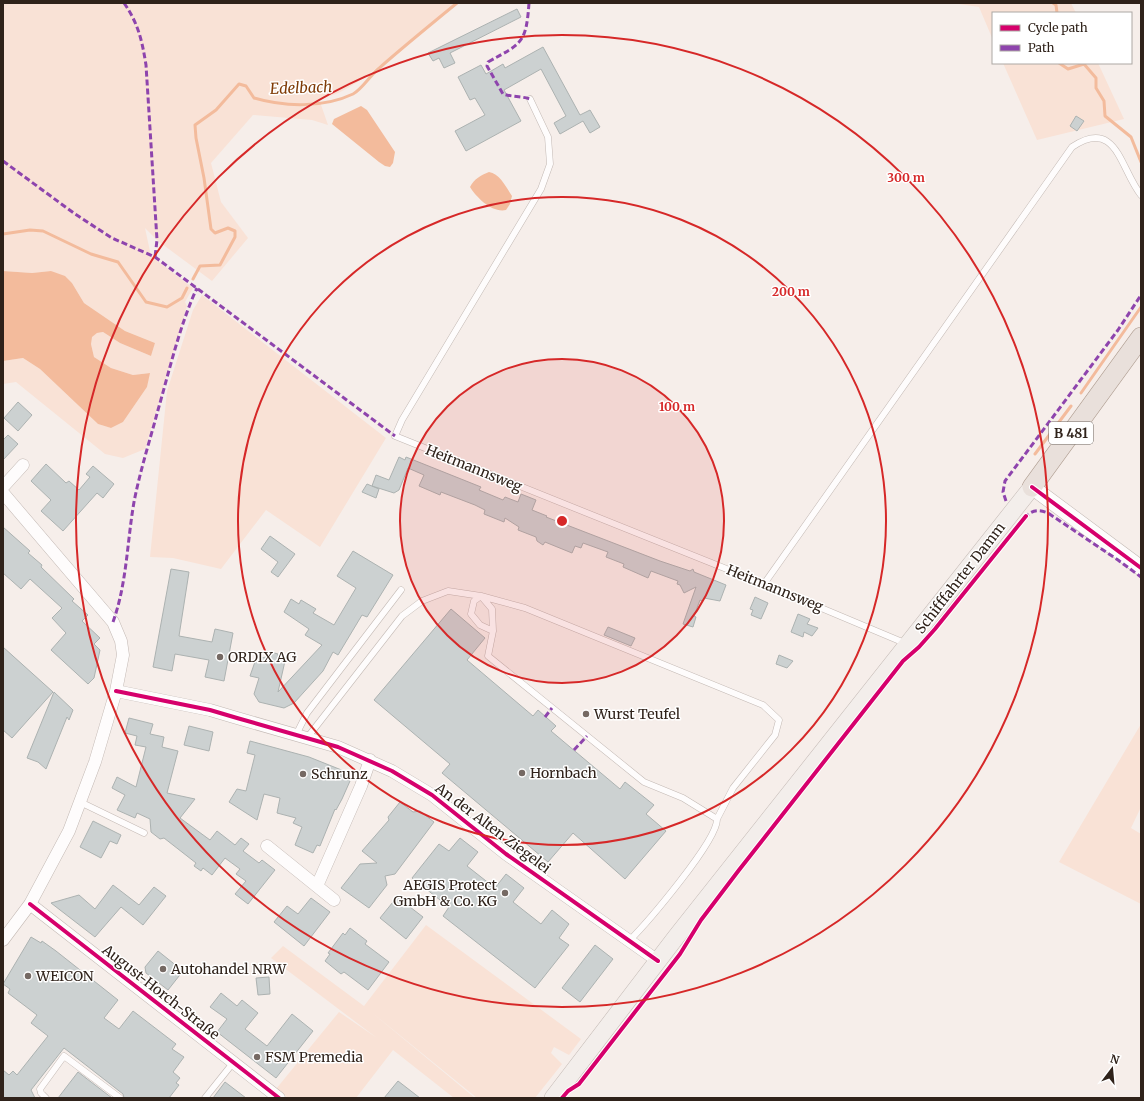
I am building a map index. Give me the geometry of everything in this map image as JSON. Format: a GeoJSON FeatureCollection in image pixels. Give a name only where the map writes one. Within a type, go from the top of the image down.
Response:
{"type":"FeatureCollection","features":[{"type":"Feature","properties":{"kind":"main road","name":"Schifffahrter Damm"},"geometry":{"type":"LineString","coordinates":[[552,1098],[658,961],[1032,487],[1141,338]]}},
{"type":"Feature","properties":{"kind":"street"},"geometry":{"type":"LineString","coordinates":[[3,487],[23,465]]}},
{"type":"Feature","properties":{"kind":"street"},"geometry":{"type":"LineString","coordinates":[[1032,487],[1141,568]]}},
{"type":"Feature","properties":{"kind":"street"},"geometry":{"type":"LineString","coordinates":[[3,493],[113,622],[122,641],[123,656],[116,691],[95,762],[69,831],[30,904],[3,940]]}},
{"type":"Feature","properties":{"kind":"street","name":"An der Alten Ziegelei"},"geometry":{"type":"LineString","coordinates":[[116,691],[210,710],[338,748],[370,760],[392,771],[432,795],[506,854],[658,961]]}},
{"type":"Feature","properties":{"kind":"street"},"geometry":{"type":"LineString","coordinates":[[317,886],[361,786],[370,760]]}},
{"type":"Feature","properties":{"kind":"street"},"geometry":{"type":"LineString","coordinates":[[267,846],[334,900]]}},
{"type":"Feature","properties":{"kind":"street","name":"August-Horch-Straße"},"geometry":{"type":"LineString","coordinates":[[30,904],[279,1098]]}},
{"type":"Feature","properties":{"kind":"lane","name":"Heitmannsweg"},"geometry":{"type":"LineString","coordinates":[[530,99],[548,137],[550,164],[541,189],[402,420],[395,436],[764,584],[908,644]]}},
{"type":"Feature","properties":{"kind":"lane"},"geometry":{"type":"LineString","coordinates":[[764,584],[1072,147],[1080,141],[1095,138],[1102,138],[1109,142],[1116,149],[1135,187],[1141,195]]}},
{"type":"Feature","properties":{"kind":"lane"},"geometry":{"type":"LineString","coordinates":[[302,737],[307,713],[401,590]]}},
{"type":"Feature","properties":{"kind":"lane"},"geometry":{"type":"LineString","coordinates":[[302,737],[402,616],[422,601],[448,591],[481,596],[525,608],[763,704],[779,720],[775,735],[733,788],[717,819],[718,824],[703,848],[644,926],[629,941]]}},
{"type":"Feature","properties":{"kind":"lane"},"geometry":{"type":"LineString","coordinates":[[481,596],[492,608],[493,631],[488,656],[644,782],[683,798],[717,819]]}},
{"type":"Feature","properties":{"kind":"lane"},"geometry":{"type":"LineString","coordinates":[[481,596],[474,601],[471,614],[480,625],[493,631]]}},
{"type":"Feature","properties":{"kind":"lane"},"geometry":{"type":"LineString","coordinates":[[80,802],[144,833]]}},
{"type":"Feature","properties":{"kind":"lane"},"geometry":{"type":"LineString","coordinates":[[46,1098],[41,1093],[40,1089],[64,1056],[120,1098]]}},
{"type":"Feature","properties":{"kind":"lane"},"geometry":{"type":"LineString","coordinates":[[205,1098],[233,1063]]}},
{"type":"Feature","properties":{"kind":"shaded area"},"geometry":{"type":"Polygon","coordinates":[[[3,3],[457,3],[424,32],[364,77],[338,93],[319,99],[328,125],[312,120],[253,115],[211,163],[221,202],[248,238],[212,281],[158,241],[145,228],[151,256],[193,288],[185,302],[187,306],[145,449],[123,458],[105,454],[16,382],[3,384],[3,361],[23,358],[40,369],[98,424],[111,428],[123,422],[147,387],[149,373],[133,375],[111,368],[94,357],[91,337],[97,333],[103,332],[120,343],[151,356],[155,343],[125,331],[84,303],[72,283],[51,271],[32,273],[3,271],[3,3]]]}},
{"type":"Feature","properties":{"kind":"shaded area"},"geometry":{"type":"Polygon","coordinates":[[[952,3],[1071,3],[1076,12],[992,12],[992,38],[979,7],[952,3]]]}},
{"type":"Feature","properties":{"kind":"shaded area"},"geometry":{"type":"Polygon","coordinates":[[[1003,64],[1098,64],[1124,119],[1037,140],[1003,64]]]}},
{"type":"Feature","properties":{"kind":"shaded area"},"geometry":{"type":"Polygon","coordinates":[[[361,106],[367,110],[395,152],[393,163],[390,167],[379,162],[332,124],[334,119],[361,106]]]}},
{"type":"Feature","properties":{"kind":"shaded area"},"geometry":{"type":"Polygon","coordinates":[[[489,172],[500,178],[512,196],[510,204],[506,210],[495,209],[485,204],[470,187],[483,174],[489,172]]]}},
{"type":"Feature","properties":{"kind":"shaded area"},"geometry":{"type":"Polygon","coordinates":[[[3,271],[32,273],[51,271],[65,276],[72,283],[84,303],[125,331],[155,343],[151,356],[120,343],[103,332],[97,333],[92,337],[91,344],[94,357],[111,368],[133,375],[150,373],[147,387],[123,422],[111,428],[98,424],[40,369],[23,358],[3,361],[3,271]]]}},
{"type":"Feature","properties":{"kind":"shaded area"},"geometry":{"type":"Polygon","coordinates":[[[202,295],[386,438],[320,547],[266,510],[221,569],[173,558],[150,557],[167,391],[193,310],[202,295]]]}},
{"type":"Feature","properties":{"kind":"shaded area"},"geometry":{"type":"Polygon","coordinates":[[[1141,724],[1141,807],[1131,828],[1141,834],[1141,904],[1059,862],[1141,724]]]}},
{"type":"Feature","properties":{"kind":"shaded area"},"geometry":{"type":"Polygon","coordinates":[[[426,925],[581,1039],[569,1055],[554,1047],[551,1053],[562,1064],[535,1098],[477,1098],[370,1011],[475,1098],[454,1098],[393,1050],[356,1098],[288,1098],[276,1089],[339,1012],[377,1038],[271,958],[283,946],[364,1006],[426,925]]]}},
{"type":"Feature","properties":{"kind":"building"},"geometry":{"type":"Polygon","coordinates":[[[517,9],[521,17],[450,53],[455,63],[444,68],[439,58],[433,61],[428,53],[517,9]]]}},
{"type":"Feature","properties":{"kind":"building"},"geometry":{"type":"Polygon","coordinates":[[[543,47],[580,115],[590,110],[600,127],[590,133],[583,121],[560,134],[554,123],[566,116],[541,69],[504,90],[521,121],[466,151],[455,131],[485,115],[475,98],[470,100],[458,77],[481,65],[486,74],[503,64],[505,68],[543,47]]]}},
{"type":"Feature","properties":{"kind":"building"},"geometry":{"type":"Polygon","coordinates":[[[1076,116],[1084,121],[1077,131],[1070,126],[1076,116]]]}},
{"type":"Feature","properties":{"kind":"building"},"geometry":{"type":"Polygon","coordinates":[[[18,402],[32,415],[18,431],[4,418],[18,402]]]}},
{"type":"Feature","properties":{"kind":"building"},"geometry":{"type":"Polygon","coordinates":[[[8,435],[18,444],[3,460],[3,440],[8,435]]]}},
{"type":"Feature","properties":{"kind":"building"},"geometry":{"type":"Polygon","coordinates":[[[399,457],[405,460],[406,457],[481,487],[479,490],[503,500],[505,497],[518,502],[521,494],[536,500],[532,510],[547,516],[546,517],[660,561],[690,571],[693,569],[694,572],[726,585],[720,601],[704,598],[703,601],[700,600],[694,616],[696,617],[693,627],[683,624],[696,587],[684,593],[680,585],[677,584],[678,581],[651,571],[648,578],[623,567],[624,564],[606,557],[608,552],[583,543],[581,548],[575,546],[572,553],[545,542],[543,545],[537,541],[536,537],[518,530],[519,527],[505,518],[504,522],[484,514],[485,510],[475,505],[441,492],[440,495],[419,486],[424,475],[408,468],[399,490],[394,493],[372,486],[376,475],[389,480],[399,457]]]}},
{"type":"Feature","properties":{"kind":"building"},"geometry":{"type":"Polygon","coordinates":[[[46,464],[66,483],[69,481],[79,490],[90,477],[86,474],[93,466],[114,484],[103,498],[97,493],[63,531],[41,511],[51,500],[31,481],[46,464]]]}},
{"type":"Feature","properties":{"kind":"building"},"geometry":{"type":"Polygon","coordinates":[[[367,484],[379,489],[376,498],[362,492],[367,484]]]}},
{"type":"Feature","properties":{"kind":"building"},"geometry":{"type":"Polygon","coordinates":[[[3,527],[30,551],[28,553],[42,565],[41,567],[74,599],[72,601],[88,615],[82,621],[100,638],[94,644],[100,650],[94,678],[88,684],[51,650],[66,633],[52,618],[62,608],[30,579],[21,589],[3,573],[3,527]]]}},
{"type":"Feature","properties":{"kind":"building"},"geometry":{"type":"Polygon","coordinates":[[[270,536],[295,554],[278,577],[271,572],[278,562],[261,549],[270,536]]]}},
{"type":"Feature","properties":{"kind":"building"},"geometry":{"type":"Polygon","coordinates":[[[353,551],[393,575],[367,617],[362,615],[338,655],[333,652],[323,671],[294,703],[284,708],[259,702],[254,694],[259,678],[250,676],[257,656],[265,658],[267,651],[278,654],[277,659],[285,661],[278,692],[322,645],[305,635],[309,629],[284,612],[291,599],[299,604],[301,600],[316,609],[313,613],[334,625],[356,588],[337,576],[353,551]]]}},
{"type":"Feature","properties":{"kind":"building"},"geometry":{"type":"Polygon","coordinates":[[[171,569],[189,572],[179,636],[212,642],[215,629],[233,633],[224,681],[205,677],[209,660],[175,654],[172,671],[153,667],[171,569]]]}},
{"type":"Feature","properties":{"kind":"building"},"geometry":{"type":"Polygon","coordinates":[[[755,597],[768,603],[761,619],[751,615],[753,610],[750,609],[755,597]]]}},
{"type":"Feature","properties":{"kind":"building"},"geometry":{"type":"Polygon","coordinates":[[[451,609],[485,638],[467,660],[533,716],[538,710],[556,726],[551,731],[620,789],[625,782],[654,805],[646,814],[666,831],[625,879],[573,833],[548,862],[442,773],[450,764],[374,700],[451,609]]]}},
{"type":"Feature","properties":{"kind":"building"},"geometry":{"type":"Polygon","coordinates":[[[798,614],[810,619],[807,624],[818,628],[812,636],[804,632],[803,637],[791,632],[798,614]]]}},
{"type":"Feature","properties":{"kind":"building"},"geometry":{"type":"Polygon","coordinates":[[[608,627],[635,638],[631,646],[604,635],[608,627]]]}},
{"type":"Feature","properties":{"kind":"building"},"geometry":{"type":"Polygon","coordinates":[[[3,647],[53,692],[12,738],[3,730],[3,647]]]}},
{"type":"Feature","properties":{"kind":"building"},"geometry":{"type":"Polygon","coordinates":[[[779,655],[793,661],[787,668],[776,664],[779,655]]]}},
{"type":"Feature","properties":{"kind":"building"},"geometry":{"type":"Polygon","coordinates":[[[54,692],[73,710],[69,720],[67,717],[46,769],[38,762],[27,758],[54,692]]]}},
{"type":"Feature","properties":{"kind":"building"},"geometry":{"type":"Polygon","coordinates":[[[129,718],[153,724],[150,734],[164,737],[162,747],[178,751],[167,793],[195,799],[180,818],[210,840],[217,831],[235,845],[241,838],[249,844],[243,851],[259,863],[262,860],[275,870],[248,904],[235,894],[246,881],[236,874],[240,869],[225,858],[212,875],[203,868],[201,871],[194,866],[196,863],[164,838],[160,839],[151,832],[150,819],[137,813],[135,818],[117,810],[125,795],[112,788],[117,777],[136,787],[146,747],[135,745],[137,736],[125,733],[129,718]]]}},
{"type":"Feature","properties":{"kind":"building"},"geometry":{"type":"Polygon","coordinates":[[[189,726],[213,732],[209,751],[184,745],[189,726]]]}},
{"type":"Feature","properties":{"kind":"building"},"geometry":{"type":"Polygon","coordinates":[[[250,741],[309,757],[344,771],[341,777],[350,781],[342,799],[336,810],[335,809],[320,846],[317,845],[313,853],[295,845],[302,827],[293,823],[296,818],[277,813],[280,798],[264,794],[257,820],[229,802],[237,789],[246,791],[255,755],[247,753],[250,741]]]}},
{"type":"Feature","properties":{"kind":"building"},"geometry":{"type":"Polygon","coordinates":[[[400,802],[413,812],[420,811],[434,822],[395,874],[385,876],[387,885],[369,908],[341,888],[360,864],[377,863],[362,851],[389,820],[388,817],[400,802]]]}},
{"type":"Feature","properties":{"kind":"building"},"geometry":{"type":"Polygon","coordinates":[[[93,821],[121,835],[117,844],[110,841],[101,858],[80,847],[93,821]]]}},
{"type":"Feature","properties":{"kind":"building"},"geometry":{"type":"Polygon","coordinates":[[[460,838],[478,852],[467,866],[495,888],[506,874],[524,888],[513,902],[541,924],[552,910],[569,924],[559,938],[569,945],[535,988],[443,916],[449,907],[412,878],[439,844],[449,851],[460,838]]]}},
{"type":"Feature","properties":{"kind":"building"},"geometry":{"type":"Polygon","coordinates":[[[113,885],[139,905],[154,887],[166,896],[143,925],[121,907],[95,937],[51,903],[79,895],[95,909],[113,885]]]}},
{"type":"Feature","properties":{"kind":"building"},"geometry":{"type":"Polygon","coordinates":[[[397,897],[423,917],[406,939],[380,918],[397,897]]]}},
{"type":"Feature","properties":{"kind":"building"},"geometry":{"type":"Polygon","coordinates":[[[311,898],[330,912],[304,946],[274,922],[287,906],[298,914],[311,898]]]}},
{"type":"Feature","properties":{"kind":"building"},"geometry":{"type":"Polygon","coordinates":[[[350,928],[367,941],[365,944],[389,962],[368,990],[344,972],[341,974],[325,961],[330,954],[328,953],[343,933],[345,935],[350,928]]]}},
{"type":"Feature","properties":{"kind":"building"},"geometry":{"type":"Polygon","coordinates":[[[31,937],[41,943],[42,941],[56,951],[118,1000],[104,1018],[119,1029],[133,1011],[176,1044],[172,1049],[184,1057],[173,1072],[180,1078],[176,1083],[179,1085],[169,1098],[124,1098],[123,1094],[64,1048],[31,1090],[35,1098],[3,1098],[3,1070],[9,1075],[13,1071],[17,1075],[48,1036],[31,1023],[37,1015],[8,993],[10,989],[3,984],[31,937]]]}},
{"type":"Feature","properties":{"kind":"building"},"geometry":{"type":"Polygon","coordinates":[[[595,945],[613,959],[580,1002],[562,988],[595,945]]]}},
{"type":"Feature","properties":{"kind":"building","name":"Autohandel NRW"},"geometry":{"type":"Polygon","coordinates":[[[158,951],[183,971],[168,990],[146,973],[145,967],[158,951]]]}},
{"type":"Feature","properties":{"kind":"building"},"geometry":{"type":"Polygon","coordinates":[[[269,977],[270,994],[258,995],[256,978],[269,977]]]}},
{"type":"Feature","properties":{"kind":"building"},"geometry":{"type":"Polygon","coordinates":[[[221,993],[237,1006],[242,1000],[258,1013],[245,1029],[267,1046],[292,1014],[313,1031],[276,1078],[217,1032],[227,1019],[210,1007],[221,993]]]}},
{"type":"Feature","properties":{"kind":"building"},"geometry":{"type":"Polygon","coordinates":[[[78,1072],[112,1098],[58,1098],[78,1072]]]}},
{"type":"Feature","properties":{"kind":"building"},"geometry":{"type":"Polygon","coordinates":[[[398,1081],[420,1098],[384,1098],[398,1081]]]}},
{"type":"Feature","properties":{"kind":"building"},"geometry":{"type":"Polygon","coordinates":[[[225,1082],[246,1098],[213,1098],[225,1082]]]}},
{"type":"Feature","properties":{"kind":"waterway","name":"Edelbach"},"geometry":{"type":"LineString","coordinates":[[193,279],[200,266],[220,265],[235,237],[235,231],[228,228],[215,233],[211,229],[195,125],[216,110],[239,84],[246,86],[254,98],[278,103],[304,105],[317,104],[342,99],[353,94],[387,61],[457,3]]}},
{"type":"Feature","properties":{"kind":"waterway","name":"Edelbach"},"geometry":{"type":"LineString","coordinates":[[1053,3],[1056,5],[1057,12]]}},
{"type":"Feature","properties":{"kind":"waterway","name":"Edelbach"},"geometry":{"type":"LineString","coordinates":[[1060,64],[1068,69],[1084,64]]}},
{"type":"Feature","properties":{"kind":"waterway","name":"Edelbach"},"geometry":{"type":"LineString","coordinates":[[1084,64],[1096,78],[1096,88],[1104,101],[1105,116],[1131,137],[1141,162]]}},
{"type":"Feature","properties":{"kind":"waterway","name":"Edelbach"},"geometry":{"type":"LineString","coordinates":[[3,234],[30,230],[43,231],[91,254],[118,262],[146,302],[167,307],[182,298],[187,288]]}},
{"type":"Feature","properties":{"kind":"waterway"},"geometry":{"type":"LineString","coordinates":[[1081,393],[1141,307]]}},
{"type":"Feature","properties":{"kind":"waterway"},"geometry":{"type":"LineString","coordinates":[[1035,454],[1071,406]]}},
{"type":"Feature","properties":{"kind":"marked path"},"geometry":{"type":"LineString","coordinates":[[124,3],[129,10],[139,32],[146,65],[157,240],[155,257]]}},
{"type":"Feature","properties":{"kind":"marked path"},"geometry":{"type":"LineString","coordinates":[[529,3],[524,35],[515,46],[488,62],[487,66],[503,94],[530,99]]}},
{"type":"Feature","properties":{"kind":"marked path"},"geometry":{"type":"LineString","coordinates":[[3,161],[75,214],[112,238],[155,257],[395,436]]}},
{"type":"Feature","properties":{"kind":"marked path"},"geometry":{"type":"LineString","coordinates":[[113,622],[118,607],[124,577],[134,502],[139,479],[175,348],[185,317],[197,288]]}},
{"type":"Feature","properties":{"kind":"marked path"},"geometry":{"type":"LineString","coordinates":[[1006,501],[1003,492],[1005,481],[1118,330],[1141,295]]}},
{"type":"Feature","properties":{"kind":"marked path"},"geometry":{"type":"LineString","coordinates":[[1024,518],[1035,511],[1048,513],[1141,577]]}},
{"type":"Feature","properties":{"kind":"marked path"},"geometry":{"type":"LineString","coordinates":[[545,717],[552,708]]}},
{"type":"Feature","properties":{"kind":"marked path"},"geometry":{"type":"LineString","coordinates":[[574,750],[587,736]]}},
{"type":"Feature","properties":{"kind":"cycle path"},"geometry":{"type":"LineString","coordinates":[[1032,487],[1141,568]]}},
{"type":"Feature","properties":{"kind":"cycle path"},"geometry":{"type":"LineString","coordinates":[[562,1098],[568,1091],[579,1084],[680,954],[701,920],[739,870],[903,661],[919,647],[935,629],[1026,516]]}},
{"type":"Feature","properties":{"kind":"cycle path"},"geometry":{"type":"LineString","coordinates":[[116,691],[210,710],[338,747],[392,771],[432,795],[506,854],[658,961]]}},
{"type":"Feature","properties":{"kind":"cycle path"},"geometry":{"type":"LineString","coordinates":[[30,904],[279,1098]]}},
{"type":"Feature","properties":{"kind":"place","name":"ORDIX AG"},"geometry":{"type":"Point","coordinates":[220,657]}},
{"type":"Feature","properties":{"kind":"place","name":"Wurst Teufel"},"geometry":{"type":"Point","coordinates":[586,714]}},
{"type":"Feature","properties":{"kind":"place","name":"Hornbach"},"geometry":{"type":"Point","coordinates":[522,773]}},
{"type":"Feature","properties":{"kind":"place","name":"Schrunz"},"geometry":{"type":"Point","coordinates":[303,774]}},
{"type":"Feature","properties":{"kind":"place","name":"AEGIS Protect GmbH & Co. KG"},"geometry":{"type":"Point","coordinates":[505,893]}},
{"type":"Feature","properties":{"kind":"place","name":"Autohandel NRW"},"geometry":{"type":"Point","coordinates":[163,969]}},
{"type":"Feature","properties":{"kind":"place","name":"WEICON"},"geometry":{"type":"Point","coordinates":[28,976]}},
{"type":"Feature","properties":{"kind":"place","name":"FSM Premedia"},"geometry":{"type":"Point","coordinates":[257,1057]}}]}
